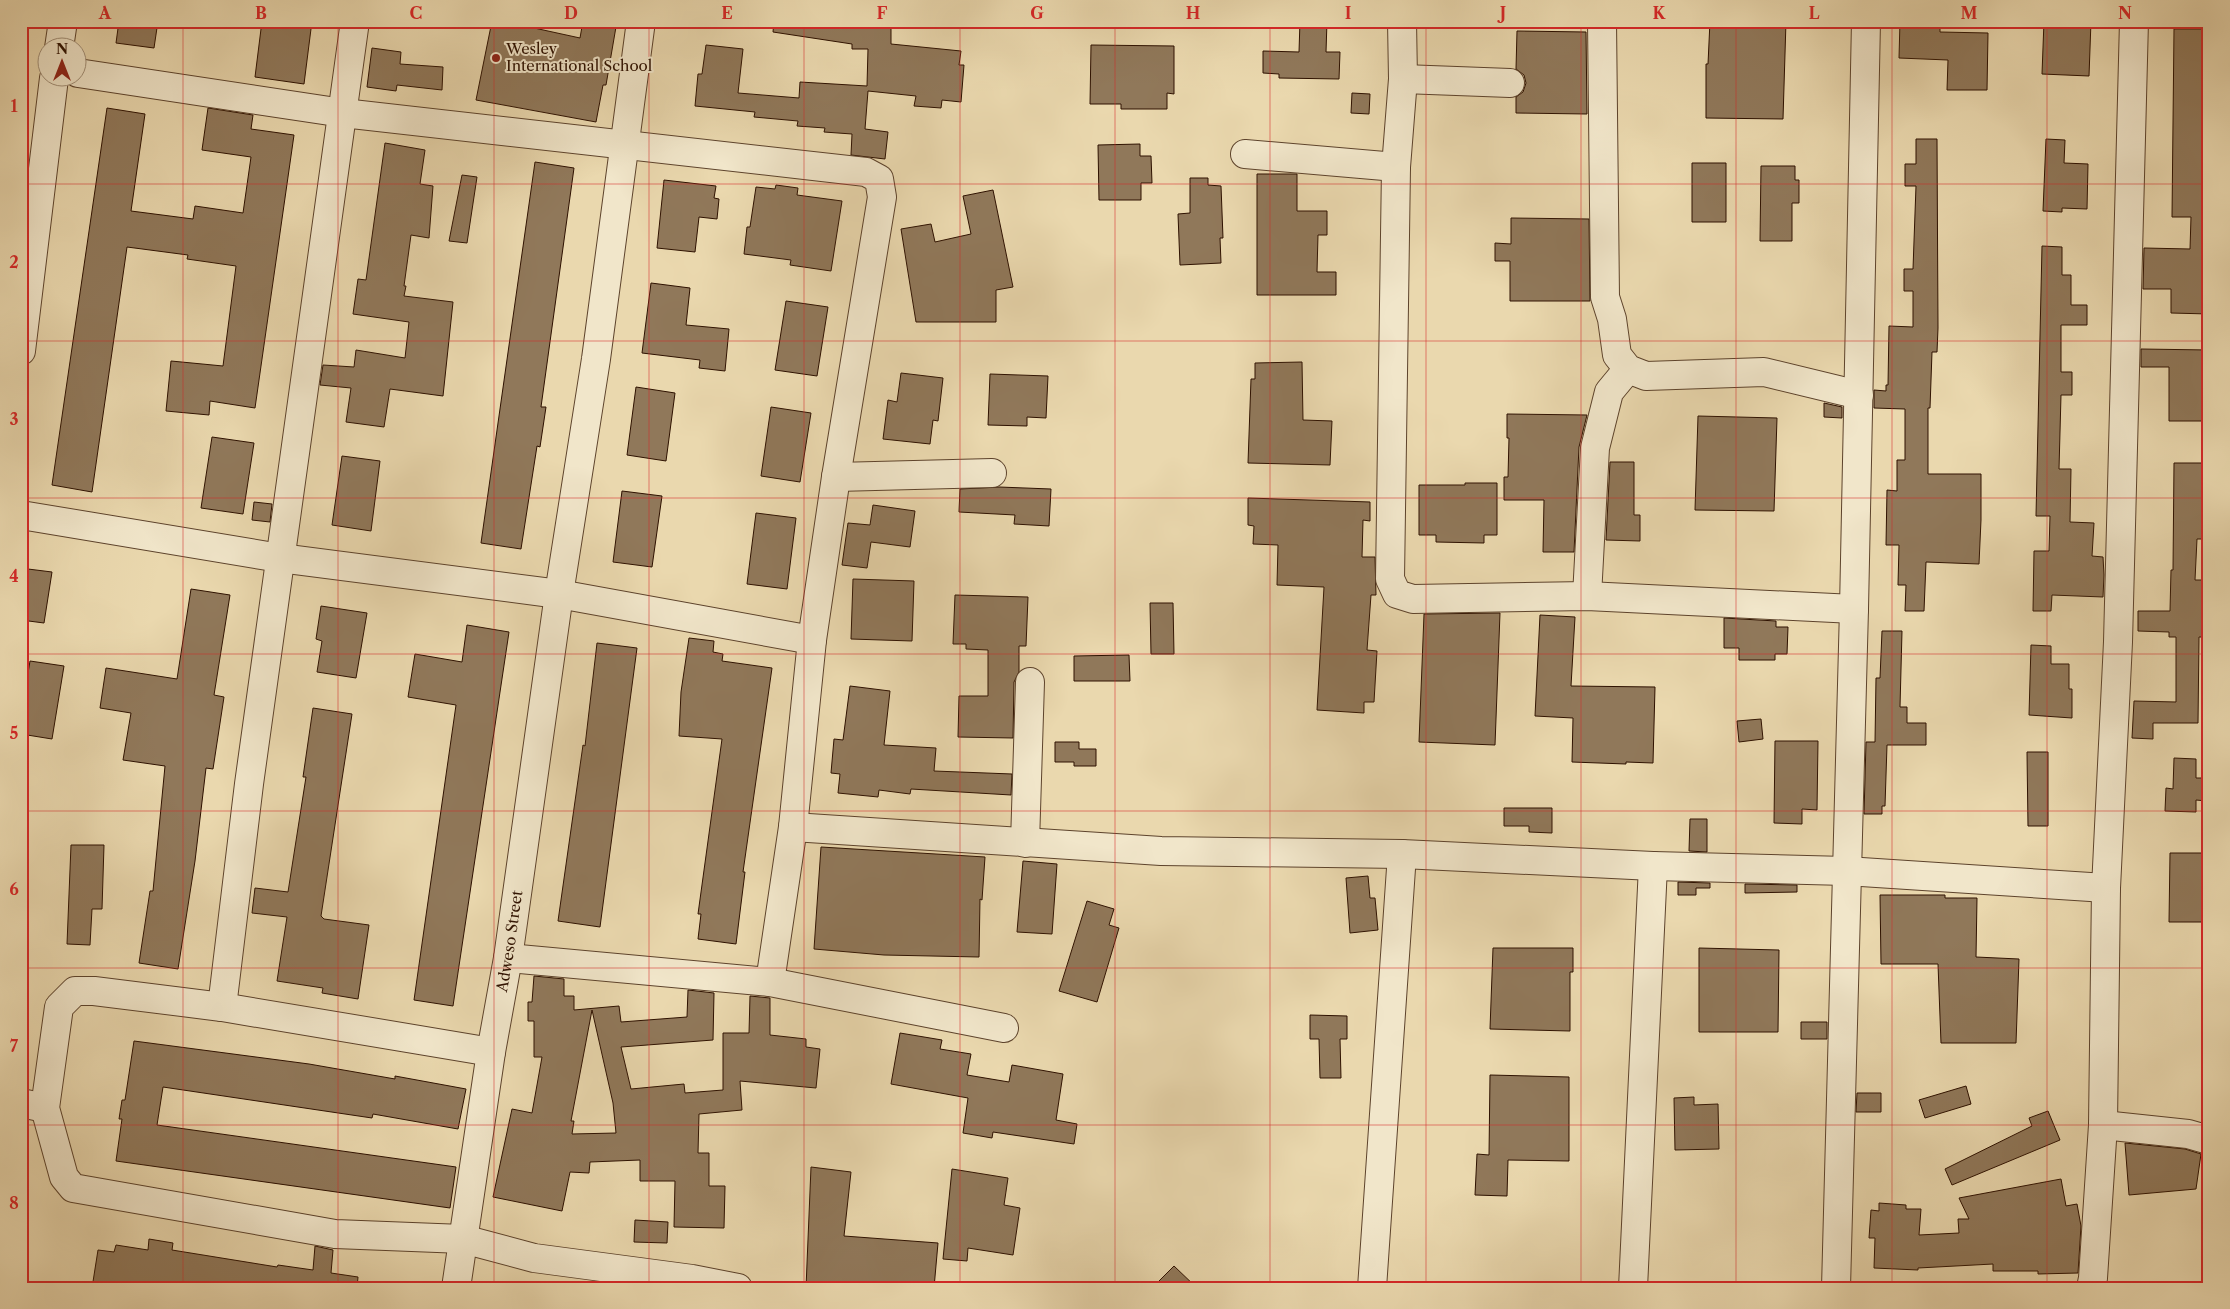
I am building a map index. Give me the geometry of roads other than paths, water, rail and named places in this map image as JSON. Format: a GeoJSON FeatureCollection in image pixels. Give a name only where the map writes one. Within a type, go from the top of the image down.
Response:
{"type":"FeatureCollection","features":[{"type":"Feature","properties":{"kind":"street"},"geometry":{"type":"LineString","coordinates":[[60,38],[63,21]]}},
{"type":"Feature","properties":{"kind":"street"},"geometry":{"type":"LineString","coordinates":[[222,1007],[249,784],[355,21]]}},
{"type":"Feature","properties":{"kind":"street","name":"Adweso Street"},"geometry":{"type":"LineString","coordinates":[[456,1288],[491,1052],[508,958],[559,594],[596,359],[641,21]]}},
{"type":"Feature","properties":{"kind":"street"},"geometry":{"type":"LineString","coordinates":[[1402,21],[1403,79],[1396,167],[1390,579],[1397,594],[1413,600],[1587,596],[1854,609]]}},
{"type":"Feature","properties":{"kind":"street"},"geometry":{"type":"LineString","coordinates":[[1602,21],[1605,297],[1612,319],[1618,355],[1628,369],[1646,376],[1764,372],[1859,396]]}},
{"type":"Feature","properties":{"kind":"street"},"geometry":{"type":"LineString","coordinates":[[1836,1288],[1854,609],[1866,21]]}},
{"type":"Feature","properties":{"kind":"street"},"geometry":{"type":"LineString","coordinates":[[2096,1285],[2103,1125],[2106,888],[2118,642],[2134,21]]}},
{"type":"Feature","properties":{"kind":"street"},"geometry":{"type":"LineString","coordinates":[[88,75],[343,113],[866,172],[878,179],[882,197],[836,477],[812,640],[793,828],[770,982]]}},
{"type":"Feature","properties":{"kind":"street"},"geometry":{"type":"LineString","coordinates":[[1403,79],[1510,83]]}},
{"type":"Feature","properties":{"kind":"street"},"geometry":{"type":"LineString","coordinates":[[21,351],[53,88]]}},
{"type":"Feature","properties":{"kind":"street"},"geometry":{"type":"LineString","coordinates":[[1245,154],[1396,167]]}},
{"type":"Feature","properties":{"kind":"street"},"geometry":{"type":"LineString","coordinates":[[1587,596],[1595,448],[1610,392],[1628,369]]}},
{"type":"Feature","properties":{"kind":"street"},"geometry":{"type":"LineString","coordinates":[[836,477],[992,473]]}},
{"type":"Feature","properties":{"kind":"street"},"geometry":{"type":"LineString","coordinates":[[21,515],[280,558],[559,594],[812,640]]}},
{"type":"Feature","properties":{"kind":"street"},"geometry":{"type":"LineString","coordinates":[[1025,843],[1030,682]]}},
{"type":"Feature","properties":{"kind":"street"},"geometry":{"type":"LineString","coordinates":[[793,828],[1161,851],[1402,854],[1653,866],[1846,871],[2106,888]]}},
{"type":"Feature","properties":{"kind":"street"},"geometry":{"type":"LineString","coordinates":[[1372,1288],[1402,854]]}},
{"type":"Feature","properties":{"kind":"street"},"geometry":{"type":"LineString","coordinates":[[1633,1288],[1653,866]]}},
{"type":"Feature","properties":{"kind":"street"},"geometry":{"type":"LineString","coordinates":[[508,958],[770,982],[1004,1028]]}},
{"type":"Feature","properties":{"kind":"street"},"geometry":{"type":"LineString","coordinates":[[491,1052],[222,1007],[94,991],[75,991],[59,1007],[33,1105],[64,1178],[73,1188],[335,1234],[463,1239],[534,1258],[692,1278],[738,1288]]}},
{"type":"Feature","properties":{"kind":"street"},"geometry":{"type":"LineString","coordinates":[[2103,1125],[2188,1134],[2209,1140]]}},
{"type":"Feature","properties":{"kind":"place","name":"Wesley International School"},"geometry":{"type":"Point","coordinates":[496,58]}}]}
